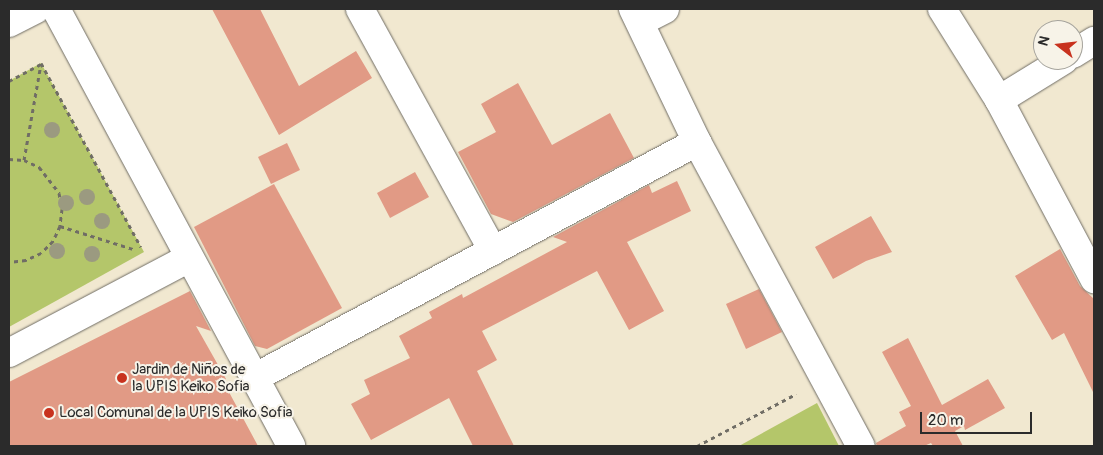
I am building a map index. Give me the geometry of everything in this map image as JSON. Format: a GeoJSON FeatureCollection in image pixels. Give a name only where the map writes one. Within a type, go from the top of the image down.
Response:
{"type":"FeatureCollection","features":[{"type":"Feature","properties":{"kind":"street"},"geometry":{"type":"LineString","coordinates":[[9,23],[36,9]]}},
{"type":"Feature","properties":{"kind":"street"},"geometry":{"type":"LineString","coordinates":[[56,9],[188,259],[291,446]]}},
{"type":"Feature","properties":{"kind":"street"},"geometry":{"type":"LineString","coordinates":[[360,9],[492,251]]}},
{"type":"Feature","properties":{"kind":"street"},"geometry":{"type":"LineString","coordinates":[[665,9],[637,16],[697,142],[861,446]]}},
{"type":"Feature","properties":{"kind":"street"},"geometry":{"type":"LineString","coordinates":[[942,9],[999,100],[1094,279]]}},
{"type":"Feature","properties":{"kind":"street"},"geometry":{"type":"LineString","coordinates":[[1083,48],[1094,41]]}},
{"type":"Feature","properties":{"kind":"street"},"geometry":{"type":"LineString","coordinates":[[999,100],[1048,70]]}},
{"type":"Feature","properties":{"kind":"street"},"geometry":{"type":"LineString","coordinates":[[254,378],[697,142]]}},
{"type":"Feature","properties":{"kind":"street"},"geometry":{"type":"LineString","coordinates":[[9,353],[188,259]]}},
{"type":"Feature","properties":{"kind":"path"},"geometry":{"type":"LineString","coordinates":[[9,81],[41,63]]}},
{"type":"Feature","properties":{"kind":"path"},"geometry":{"type":"LineString","coordinates":[[24,160],[41,63]]}},
{"type":"Feature","properties":{"kind":"path"},"geometry":{"type":"LineString","coordinates":[[41,63],[144,252],[60,226]]}},
{"type":"Feature","properties":{"kind":"path"},"geometry":{"type":"LineString","coordinates":[[9,158],[24,160],[39,167],[59,193],[62,210],[60,226],[53,241],[41,253],[26,260],[9,262]]}},
{"type":"Feature","properties":{"kind":"path"},"geometry":{"type":"LineString","coordinates":[[697,446],[826,378]]}},
{"type":"Feature","properties":{"kind":"green space"},"geometry":{"type":"Polygon","coordinates":[[[41,63],[144,252],[9,327],[9,81],[41,63]]]}},
{"type":"Feature","properties":{"kind":"green space"},"geometry":{"type":"Polygon","coordinates":[[[817,403],[839,446],[739,446],[817,403]]]}},
{"type":"Feature","properties":{"kind":"building"},"geometry":{"type":"Polygon","coordinates":[[[212,9],[260,9],[299,86],[356,51],[372,78],[279,135],[212,9]]]}},
{"type":"Feature","properties":{"kind":"building"},"geometry":{"type":"Polygon","coordinates":[[[518,83],[552,145],[610,113],[634,158],[513,222],[491,214],[458,152],[496,132],[481,104],[518,83]]]}},
{"type":"Feature","properties":{"kind":"building"},"geometry":{"type":"Polygon","coordinates":[[[287,143],[300,170],[271,184],[258,157],[287,143]]]}},
{"type":"Feature","properties":{"kind":"building"},"geometry":{"type":"Polygon","coordinates":[[[415,172],[429,197],[390,218],[377,193],[415,172]]]}},
{"type":"Feature","properties":{"kind":"building"},"geometry":{"type":"Polygon","coordinates":[[[677,181],[691,211],[627,242],[664,311],[629,330],[597,271],[482,331],[497,360],[477,371],[514,446],[473,446],[449,398],[371,440],[351,404],[370,394],[364,380],[410,358],[399,336],[432,318],[429,312],[462,294],[463,298],[567,242],[553,237],[649,185],[652,193],[677,181]]]}},
{"type":"Feature","properties":{"kind":"building"},"geometry":{"type":"Polygon","coordinates":[[[274,184],[342,308],[267,349],[255,346],[194,227],[274,184]]]}},
{"type":"Feature","properties":{"kind":"building"},"geometry":{"type":"Polygon","coordinates":[[[871,216],[892,252],[866,261],[833,279],[815,247],[871,216]]]}},
{"type":"Feature","properties":{"kind":"building"},"geometry":{"type":"Polygon","coordinates":[[[1060,249],[1080,286],[1094,299],[1094,394],[1064,333],[1052,340],[1015,276],[1060,249]]]}},
{"type":"Feature","properties":{"kind":"building"},"geometry":{"type":"Polygon","coordinates":[[[759,289],[782,332],[746,349],[726,304],[759,289]]]}},
{"type":"Feature","properties":{"kind":"building"},"geometry":{"type":"Polygon","coordinates":[[[190,291],[211,331],[196,326],[226,379],[223,381],[258,446],[9,446],[9,382],[190,291]]]}},
{"type":"Feature","properties":{"kind":"building"},"geometry":{"type":"Polygon","coordinates":[[[908,338],[942,405],[988,379],[1005,408],[965,430],[964,426],[955,431],[963,446],[933,446],[931,443],[924,446],[877,446],[876,443],[906,426],[899,412],[911,406],[882,352],[908,338]]]}},
{"type":"Feature","properties":{"kind":"place","name":"Jardin de Niños de la UPIS Keiko Sofia"},"geometry":{"type":"Point","coordinates":[122,378]}},
{"type":"Feature","properties":{"kind":"place","name":"Local Comunal de la UPIS Keiko Sofia"},"geometry":{"type":"Point","coordinates":[49,413]}}]}
